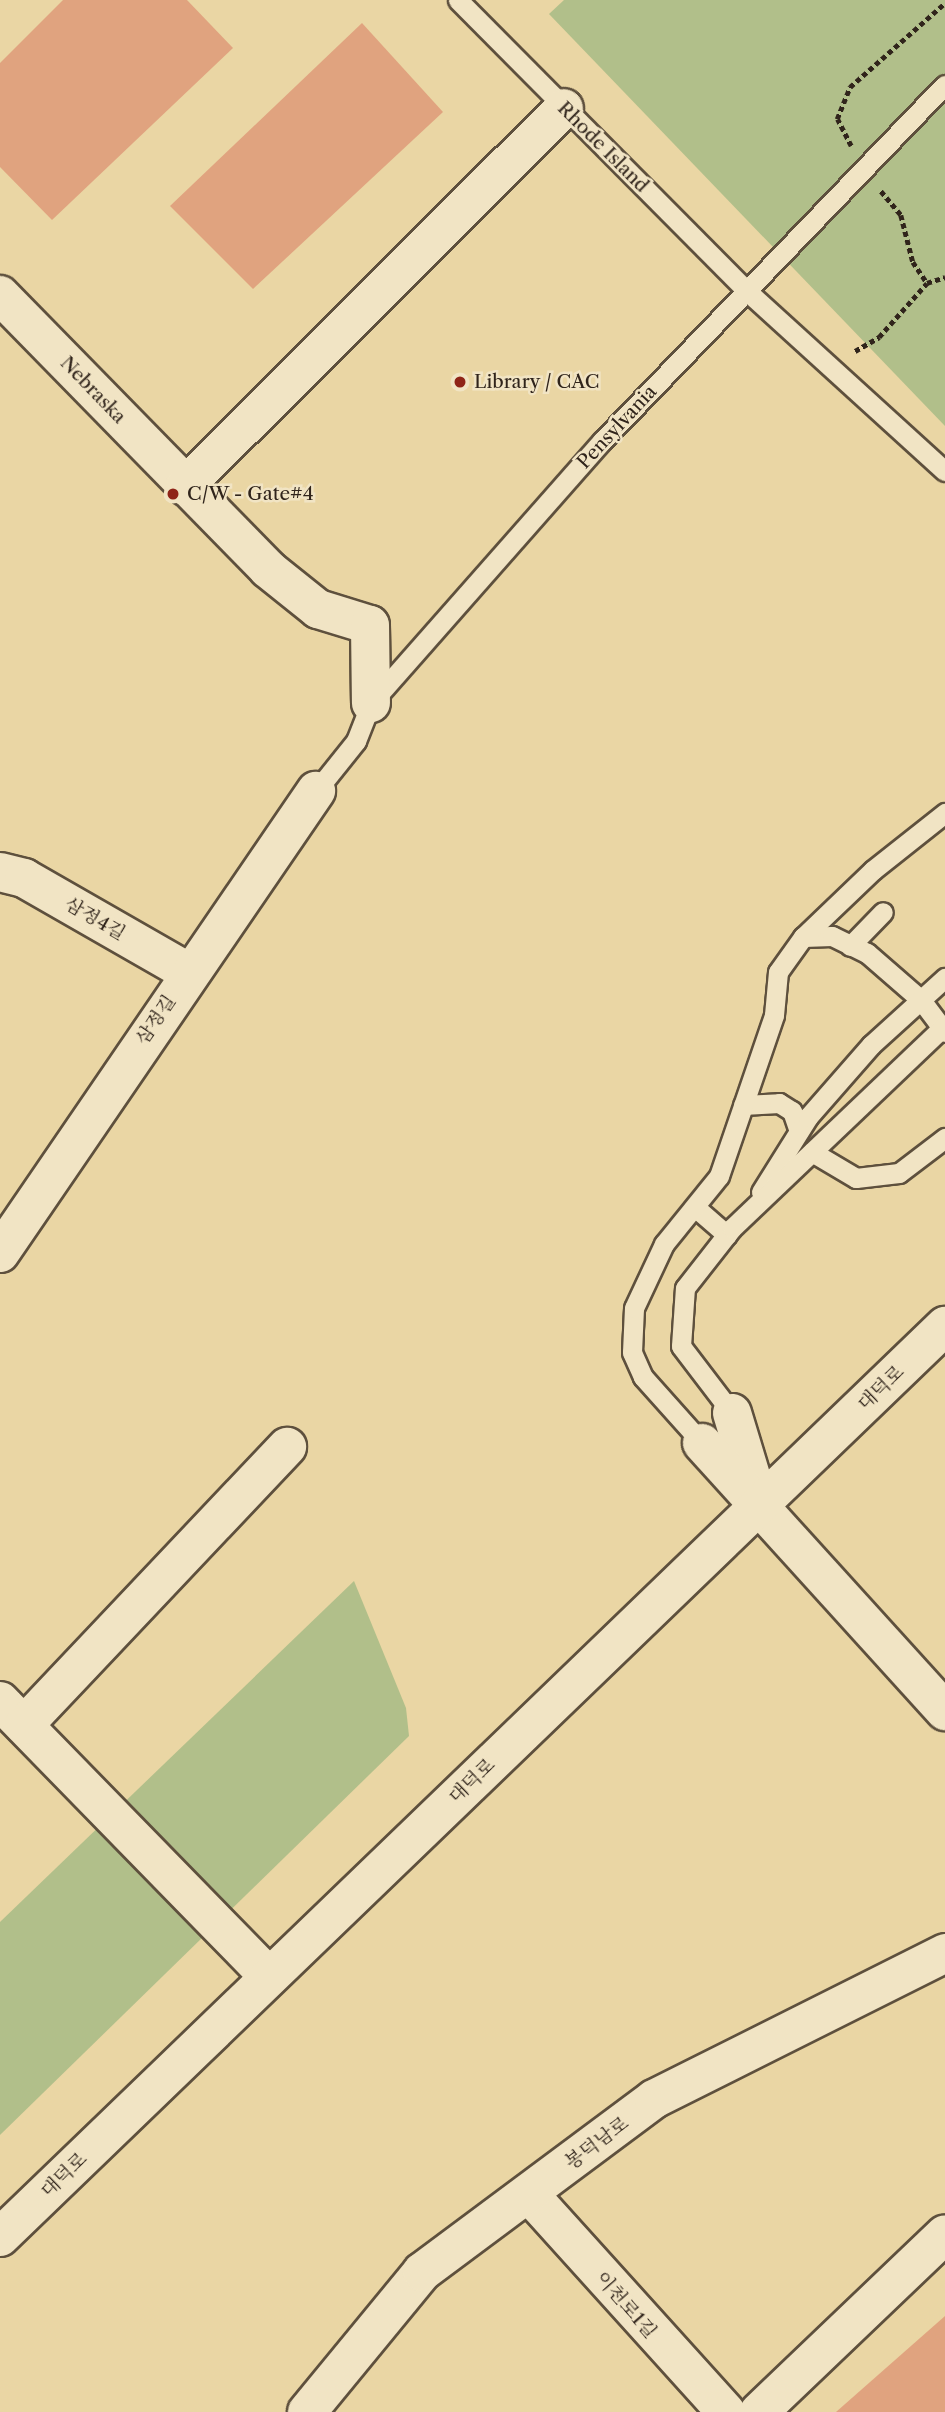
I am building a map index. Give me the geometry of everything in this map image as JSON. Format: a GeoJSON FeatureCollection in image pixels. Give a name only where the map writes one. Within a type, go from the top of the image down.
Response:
{"type":"FeatureCollection","features":[{"type":"Feature","properties":{"kind":"street"},"geometry":{"type":"LineString","coordinates":[[185,486],[564,108]]}},
{"type":"Feature","properties":{"kind":"street","name":"Nebraska"},"geometry":{"type":"LineString","coordinates":[[0,295],[185,486],[317,609],[370,625],[371,703]]}},
{"type":"Feature","properties":{"kind":"street","name":"삼정길"},"geometry":{"type":"LineString","coordinates":[[0,1254],[188,972],[316,791]]}},
{"type":"Feature","properties":{"kind":"street","name":"삼정4길"},"geometry":{"type":"LineString","coordinates":[[0,872],[24,878],[188,972]]}},
{"type":"Feature","properties":{"kind":"street","name":"대덕로"},"geometry":{"type":"LineString","coordinates":[[0,2236],[945,1326]]}},
{"type":"Feature","properties":{"kind":"street"},"geometry":{"type":"LineString","coordinates":[[732,1413],[759,1505]]}},
{"type":"Feature","properties":{"kind":"street"},"geometry":{"type":"LineString","coordinates":[[702,1443],[945,1711]]}},
{"type":"Feature","properties":{"kind":"street"},"geometry":{"type":"LineString","coordinates":[[270,1977],[12,1713],[287,1447]]}},
{"type":"Feature","properties":{"kind":"street","name":"봉덕남로"},"geometry":{"type":"LineString","coordinates":[[307,2412],[422,2272],[530,2195],[654,2099],[945,1953]]}},
{"type":"Feature","properties":{"kind":"street","name":"이천로1길"},"geometry":{"type":"LineString","coordinates":[[530,2195],[726,2412]]}},
{"type":"Feature","properties":{"kind":"street"},"geometry":{"type":"LineString","coordinates":[[759,2412],[945,2234]]}},
{"type":"Feature","properties":{"kind":"lane","name":"Rhode Island"},"geometry":{"type":"LineString","coordinates":[[458,0],[748,292],[828,368],[945,471]]}},
{"type":"Feature","properties":{"kind":"lane","name":"Pensylvania"},"geometry":{"type":"LineString","coordinates":[[316,791],[356,741],[371,703],[602,441],[945,85]]}},
{"type":"Feature","properties":{"kind":"lane"},"geometry":{"type":"LineString","coordinates":[[702,1443],[643,1377],[631,1331],[634,1308],[664,1244],[696,1208],[719,1176],[774,1015],[778,972],[803,937],[923,826],[945,813]]}},
{"type":"Feature","properties":{"kind":"lane"},"geometry":{"type":"LineString","coordinates":[[850,946],[883,912]]}},
{"type":"Feature","properties":{"kind":"lane"},"geometry":{"type":"LineString","coordinates":[[732,1413],[688,1362],[680,1323],[685,1288],[727,1235],[944,1028],[921,999],[850,946],[832,936],[803,937]]}},
{"type":"Feature","properties":{"kind":"lane"},"geometry":{"type":"LineString","coordinates":[[746,1216],[799,1131],[871,1045],[945,978]]}},
{"type":"Feature","properties":{"kind":"lane"},"geometry":{"type":"LineString","coordinates":[[743,1105],[779,1103],[792,1111],[799,1131]]}},
{"type":"Feature","properties":{"kind":"lane"},"geometry":{"type":"LineString","coordinates":[[813,1152],[856,1178],[899,1173],[945,1138]]}},
{"type":"Feature","properties":{"kind":"lane"},"geometry":{"type":"LineString","coordinates":[[696,1208],[727,1235]]}},
{"type":"Feature","properties":{"kind":"path"},"geometry":{"type":"LineString","coordinates":[[828,368],[879,337],[927,283]]}},
{"type":"Feature","properties":{"kind":"green space"},"geometry":{"type":"Polygon","coordinates":[[[564,0],[945,0],[945,426],[549,14],[564,0]]]}},
{"type":"Feature","properties":{"kind":"green space"},"geometry":{"type":"Polygon","coordinates":[[[354,1581],[406,1708],[409,1736],[0,2135],[0,1922],[354,1581]]]}},
{"type":"Feature","properties":{"kind":"building"},"geometry":{"type":"Polygon","coordinates":[[[63,0],[187,0],[233,48],[52,220],[0,167],[0,63],[63,0]]]}},
{"type":"Feature","properties":{"kind":"building"},"geometry":{"type":"Polygon","coordinates":[[[362,23],[443,112],[253,289],[170,206],[362,23]]]}},
{"type":"Feature","properties":{"kind":"building"},"geometry":{"type":"Polygon","coordinates":[[[945,2316],[945,2412],[836,2412],[945,2316]]]}},
{"type":"Feature","properties":{"kind":"place","name":"Library / CAC"},"geometry":{"type":"Point","coordinates":[460,382]}},
{"type":"Feature","properties":{"kind":"place","name":"C/W - Gate#4"},"geometry":{"type":"Point","coordinates":[173,494]}}]}
